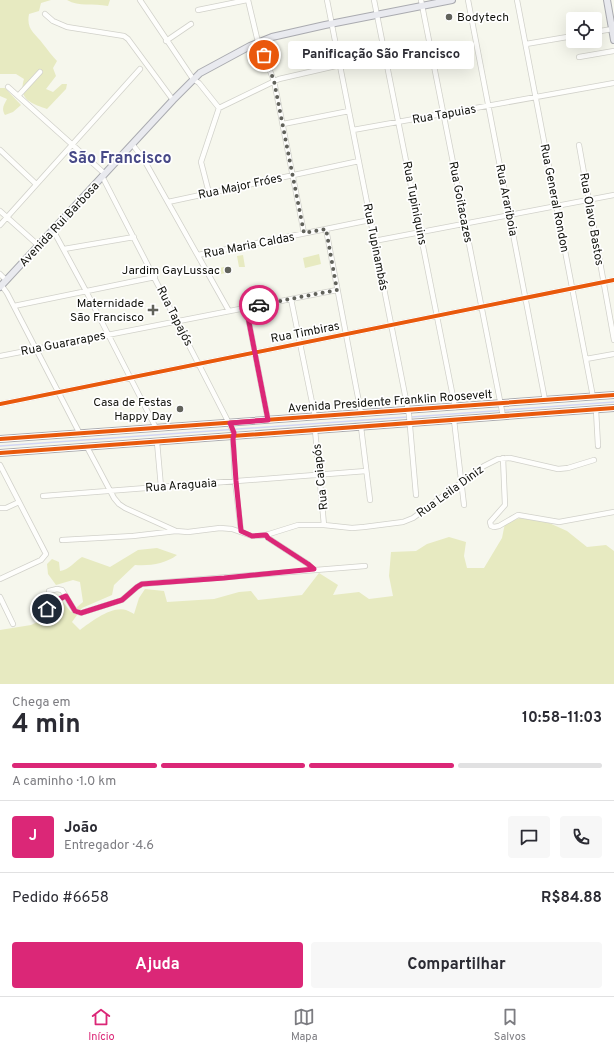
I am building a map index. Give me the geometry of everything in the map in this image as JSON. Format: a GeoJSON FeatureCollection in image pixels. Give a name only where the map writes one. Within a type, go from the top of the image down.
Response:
{"type":"FeatureCollection","features":[{"type":"Feature","properties":{"kind":"main road","name":"Avenida Rui Barbosa"},"geometry":{"type":"LineString","coordinates":[[1,286],[172,100],[193,79],[206,69],[259,42],[284,34],[377,15],[422,3],[452,0]]}},
{"type":"Feature","properties":{"kind":"main road"},"geometry":{"type":"LineString","coordinates":[[608,0],[614,40]]}},
{"type":"Feature","properties":{"kind":"main road","name":"Avenida Presidente Franklin Roosevelt"},"geometry":{"type":"LineString","coordinates":[[0,439],[156,428],[231,425],[268,420],[361,413],[454,420],[545,400],[614,395]]}},
{"type":"Feature","properties":{"kind":"main road","name":"Avenida Presidente Franklin Roosevelt"},"geometry":{"type":"LineString","coordinates":[[0,453],[157,442],[234,434],[361,427],[456,406],[502,410],[596,410],[614,408]]}},
{"type":"Feature","properties":{"kind":"street"},"geometry":{"type":"LineString","coordinates":[[140,0],[166,41],[193,79],[199,82],[219,108]]}},
{"type":"Feature","properties":{"kind":"street"},"geometry":{"type":"LineString","coordinates":[[198,10],[248,0],[259,42],[274,81],[304,233]]}},
{"type":"Feature","properties":{"kind":"street","name":"Rua Tupinambás"},"geometry":{"type":"LineString","coordinates":[[327,0],[409,417],[416,495]]}},
{"type":"Feature","properties":{"kind":"street","name":"Rua Tupiniquins"},"geometry":{"type":"LineString","coordinates":[[374,0],[456,406]]}},
{"type":"Feature","properties":{"kind":"street","name":"Rua Arariboia"},"geometry":{"type":"LineString","coordinates":[[468,0],[545,400]]}},
{"type":"Feature","properties":{"kind":"street","name":"Rua General Rondon"},"geometry":{"type":"LineString","coordinates":[[517,0],[593,397]]}},
{"type":"Feature","properties":{"kind":"street","name":"Rua Goitacazes"},"geometry":{"type":"LineString","coordinates":[[422,3],[502,410]]}},
{"type":"Feature","properties":{"kind":"street"},"geometry":{"type":"LineString","coordinates":[[45,14],[53,22],[67,27],[124,36],[128,39],[172,100]]}},
{"type":"Feature","properties":{"kind":"street"},"geometry":{"type":"LineString","coordinates":[[166,41],[191,24]]}},
{"type":"Feature","properties":{"kind":"street"},"geometry":{"type":"LineString","coordinates":[[602,31],[612,29]]}},
{"type":"Feature","properties":{"kind":"street"},"geometry":{"type":"LineString","coordinates":[[526,44],[566,37]]}},
{"type":"Feature","properties":{"kind":"street"},"geometry":{"type":"LineString","coordinates":[[579,57],[614,51]]}},
{"type":"Feature","properties":{"kind":"street"},"geometry":{"type":"LineString","coordinates":[[209,193],[201,162],[202,155],[219,108],[274,81],[340,65]]}},
{"type":"Feature","properties":{"kind":"street"},"geometry":{"type":"LineString","coordinates":[[0,225],[140,69]]}},
{"type":"Feature","properties":{"kind":"street"},"geometry":{"type":"LineString","coordinates":[[18,96],[40,72]]}},
{"type":"Feature","properties":{"kind":"street","name":"Rua Tapuias"},"geometry":{"type":"LineString","coordinates":[[353,130],[614,83]]}},
{"type":"Feature","properties":{"kind":"street","name":"Rua Tapajós"},"geometry":{"type":"LineString","coordinates":[[8,87],[103,175],[231,425],[234,434],[236,481],[241,531]]}},
{"type":"Feature","properties":{"kind":"street"},"geometry":{"type":"LineString","coordinates":[[283,124],[349,111]]}},
{"type":"Feature","properties":{"kind":"street"},"geometry":{"type":"LineString","coordinates":[[132,144],[143,158],[229,311]]}},
{"type":"Feature","properties":{"kind":"street","name":"Rua Olavo Bastos"},"geometry":{"type":"LineString","coordinates":[[580,145],[614,340]]}},
{"type":"Feature","properties":{"kind":"street"},"geometry":{"type":"LineString","coordinates":[[0,150],[36,184]]}},
{"type":"Feature","properties":{"kind":"street","name":"Rua Major Fróes"},"geometry":{"type":"LineString","coordinates":[[168,202],[359,161]]}},
{"type":"Feature","properties":{"kind":"street"},"geometry":{"type":"LineString","coordinates":[[374,241],[614,195]]}},
{"type":"Feature","properties":{"kind":"street"},"geometry":{"type":"LineString","coordinates":[[0,211],[38,245]]}},
{"type":"Feature","properties":{"kind":"street","name":"Rua Maria Caldas"},"geometry":{"type":"LineString","coordinates":[[198,255],[370,220]]}},
{"type":"Feature","properties":{"kind":"street"},"geometry":{"type":"LineString","coordinates":[[326,229],[361,413]]}},
{"type":"Feature","properties":{"kind":"street"},"geometry":{"type":"LineString","coordinates":[[53,230],[156,428]]}},
{"type":"Feature","properties":{"kind":"street"},"geometry":{"type":"LineString","coordinates":[[64,249],[134,236]]}},
{"type":"Feature","properties":{"kind":"street"},"geometry":{"type":"LineString","coordinates":[[0,274],[6,280]]}},
{"type":"Feature","properties":{"kind":"street"},"geometry":{"type":"LineString","coordinates":[[14,306],[155,277]]}},
{"type":"Feature","properties":{"kind":"street","name":"Rua Timbiras"},"geometry":{"type":"LineString","coordinates":[[0,404],[614,280]]}},
{"type":"Feature","properties":{"kind":"street"},"geometry":{"type":"LineString","coordinates":[[1,286],[14,306],[80,434]]}},
{"type":"Feature","properties":{"kind":"street","name":"Rua Guararapes"},"geometry":{"type":"LineString","coordinates":[[0,356],[337,290]]}},
{"type":"Feature","properties":{"kind":"street"},"geometry":{"type":"LineString","coordinates":[[291,299],[315,417]]}},
{"type":"Feature","properties":{"kind":"street"},"geometry":{"type":"LineString","coordinates":[[246,307],[268,420]]}},
{"type":"Feature","properties":{"kind":"street"},"geometry":{"type":"LineString","coordinates":[[586,359],[614,354]]}},
{"type":"Feature","properties":{"kind":"street"},"geometry":{"type":"LineString","coordinates":[[596,410],[598,446]]}},
{"type":"Feature","properties":{"kind":"street"},"geometry":{"type":"LineString","coordinates":[[454,420],[464,505]]}},
{"type":"Feature","properties":{"kind":"street"},"geometry":{"type":"LineString","coordinates":[[361,427],[370,500]]}},
{"type":"Feature","properties":{"kind":"street","name":"Rua Caiapós"},"geometry":{"type":"LineString","coordinates":[[315,430],[324,525]]}},
{"type":"Feature","properties":{"kind":"street"},"geometry":{"type":"LineString","coordinates":[[157,442],[161,487]]}},
{"type":"Feature","properties":{"kind":"street"},"geometry":{"type":"LineString","coordinates":[[87,447],[119,504],[176,531]]}},
{"type":"Feature","properties":{"kind":"street"},"geometry":{"type":"LineString","coordinates":[[591,460],[568,468],[558,469],[526,461],[503,458],[505,505],[492,519],[491,526],[498,526],[518,516],[559,522],[614,512]]}},
{"type":"Feature","properties":{"kind":"street","name":"Rua Leila Diniz"},"geometry":{"type":"LineString","coordinates":[[62,540],[133,536],[176,531],[188,532],[220,528],[232,528],[252,536],[266,535],[298,525],[324,525],[352,528],[403,522],[422,512],[490,462],[503,458]]}},
{"type":"Feature","properties":{"kind":"street"},"geometry":{"type":"LineString","coordinates":[[0,465],[46,554],[41,560],[0,580]]}},
{"type":"Feature","properties":{"kind":"street","name":"Rua Araguaia"},"geometry":{"type":"LineString","coordinates":[[43,496],[366,471]]}},
{"type":"Feature","properties":{"kind":"street"},"geometry":{"type":"LineString","coordinates":[[0,508],[6,508],[19,502]]}},
{"type":"Feature","properties":{"kind":"street"},"geometry":{"type":"LineString","coordinates":[[266,535],[268,538],[314,569]]}},
{"type":"Feature","properties":{"kind":"street"},"geometry":{"type":"LineString","coordinates":[[49,591],[60,589],[75,611],[81,613],[122,600],[142,584],[365,566]]}},
{"type":"Feature","properties":{"kind":"street"},"geometry":{"type":"LineString","coordinates":[[47,609],[53,605],[56,600],[66,596]]}},
{"type":"Feature","properties":{"kind":"street"},"geometry":{"type":"LineString","coordinates":[[0,597],[12,624]]}},
{"type":"Feature","properties":{"kind":"green space"},"geometry":{"type":"Polygon","coordinates":[[[0,0],[51,0],[41,3],[39,11],[29,14],[28,19],[32,31],[57,61],[53,68],[56,76],[46,89],[53,92],[62,84],[67,84],[66,89],[47,109],[35,105],[24,96],[24,79],[16,74],[0,74],[0,0]]]}},
{"type":"Feature","properties":{"kind":"green space"},"geometry":{"type":"Polygon","coordinates":[[[67,0],[110,0],[108,6],[81,4],[67,0]]]}},
{"type":"Feature","properties":{"kind":"green space"},"geometry":{"type":"Polygon","coordinates":[[[0,88],[5,88],[21,105],[13,112],[5,115],[3,108],[7,99],[0,96],[0,88]]]}},
{"type":"Feature","properties":{"kind":"green space"},"geometry":{"type":"Polygon","coordinates":[[[319,254],[321,264],[305,268],[303,258],[319,254]]]}},
{"type":"Feature","properties":{"kind":"green space"},"geometry":{"type":"Polygon","coordinates":[[[243,255],[245,267],[239,267],[237,256],[243,255]]]}},
{"type":"Feature","properties":{"kind":"green space"},"geometry":{"type":"Polygon","coordinates":[[[224,267],[226,273],[216,275],[215,269],[224,267]]]}},
{"type":"Feature","properties":{"kind":"green space"},"geometry":{"type":"Polygon","coordinates":[[[520,518],[547,522],[567,531],[587,547],[606,545],[614,551],[614,684],[0,684],[0,630],[31,625],[50,616],[62,601],[71,612],[83,602],[80,582],[73,580],[56,585],[48,574],[47,564],[52,559],[59,562],[60,571],[69,567],[82,557],[110,567],[138,550],[157,548],[177,555],[157,564],[135,565],[114,585],[112,595],[82,608],[72,622],[80,630],[108,612],[114,610],[126,610],[134,614],[139,598],[145,589],[164,591],[167,602],[214,599],[239,592],[251,591],[258,600],[302,595],[319,573],[338,585],[333,595],[359,592],[369,599],[393,596],[389,576],[391,552],[416,551],[427,544],[449,537],[466,542],[464,556],[467,568],[484,568],[502,538],[505,523],[520,518]]]}},
{"type":"Feature","properties":{"kind":"waterway"},"geometry":{"type":"LineString","coordinates":[[411,417],[614,402]]}},
{"type":"Feature","properties":{"kind":"waterway"},"geometry":{"type":"LineString","coordinates":[[0,446],[407,417]]}},
{"type":"Feature","properties":{"kind":"cycle path"},"geometry":{"type":"LineString","coordinates":[[0,404],[614,280]]}},
{"type":"Feature","properties":{"kind":"cycle path"},"geometry":{"type":"LineString","coordinates":[[0,439],[614,395]]}},
{"type":"Feature","properties":{"kind":"cycle path"},"geometry":{"type":"LineString","coordinates":[[0,453],[614,408]]}},
{"type":"Feature","properties":{"kind":"way so far"},"geometry":{"type":"LineString","coordinates":[[259,305],[337,290],[326,229],[304,233],[274,81],[264,55]]}},
{"type":"Feature","properties":{"kind":"place","name":"Bodytech"},"geometry":{"type":"Point","coordinates":[449,17]}},
{"type":"Feature","properties":{"kind":"place","name":"Panificação São Francisco"},"geometry":{"type":"Point","coordinates":[264,55]}},
{"type":"Feature","properties":{"kind":"place","name":"Jardim GayLussac"},"geometry":{"type":"Point","coordinates":[228,270]}},
{"type":"Feature","properties":{"kind":"place","name":"Maternidade São Francisco"},"geometry":{"type":"Point","coordinates":[153,310]}},
{"type":"Feature","properties":{"kind":"place","name":"Casa de Festas Happy Day"},"geometry":{"type":"Point","coordinates":[180,409]}},
{"type":"Feature","properties":{"kind":"district","name":"São Francisco"},"geometry":{"type":"Point","coordinates":[120,157]}},
{"type":"Feature","properties":{"kind":"route"},"geometry":{"type":"LineString","coordinates":[[47,609],[53,605],[56,600],[66,596],[75,611],[81,613],[122,600],[142,584],[314,569],[268,538],[266,535],[252,536],[241,531],[233,439],[234,433],[230,423],[268,420],[246,307],[259,305]]}}]}
